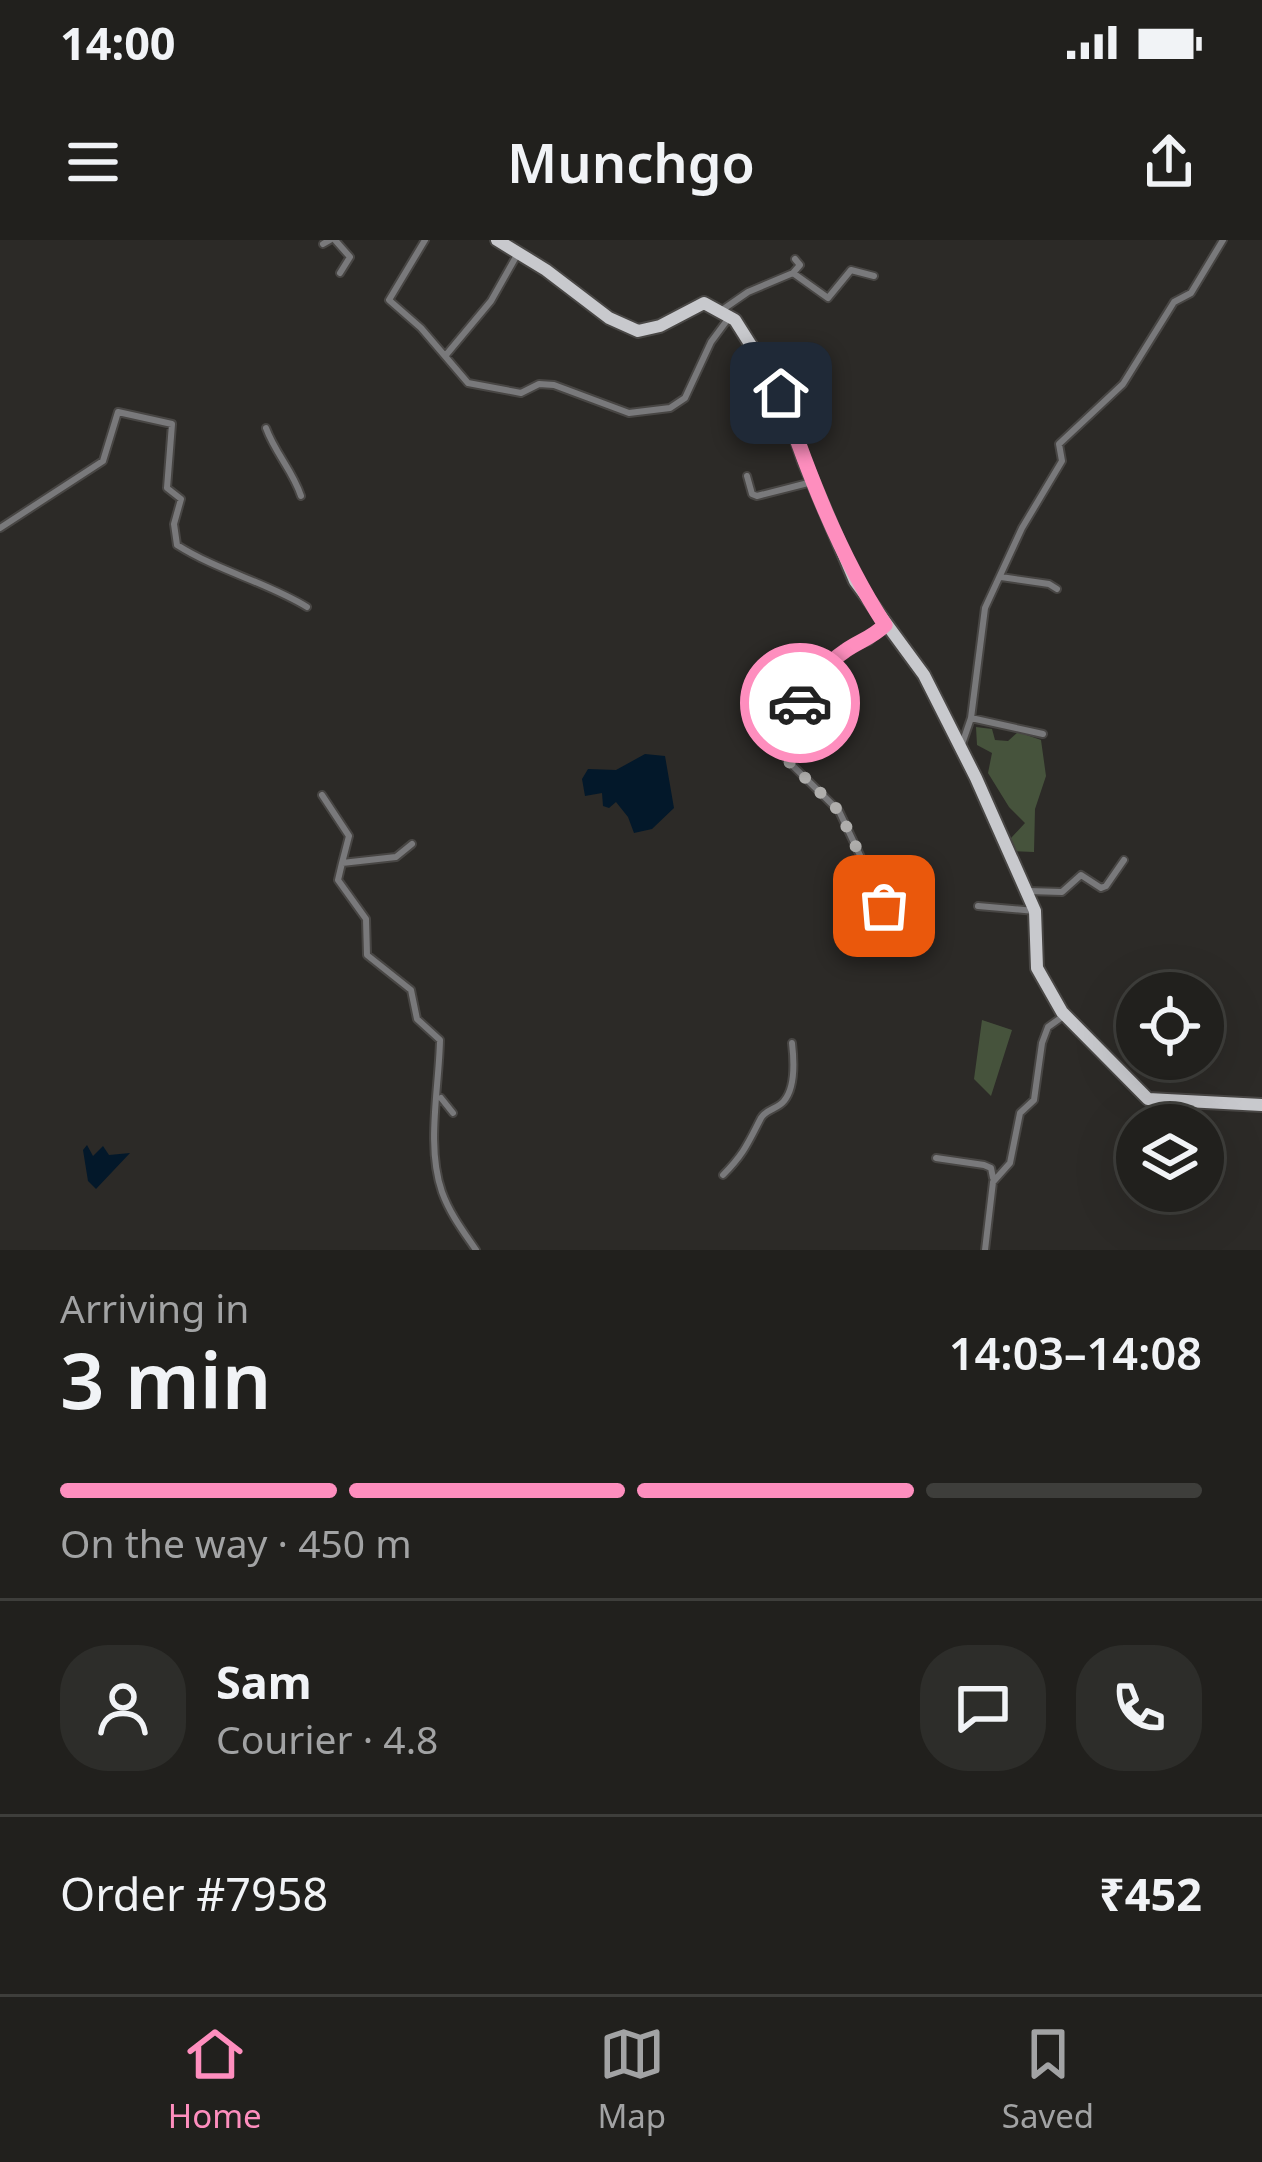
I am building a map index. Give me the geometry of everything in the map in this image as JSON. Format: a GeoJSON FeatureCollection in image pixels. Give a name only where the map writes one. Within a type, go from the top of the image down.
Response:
{"type":"FeatureCollection","features":[{"type":"Feature","properties":{"kind":"main road"},"geometry":{"type":"LineString","coordinates":[[497,240],[609,318],[638,331],[660,326],[704,304],[726,313],[781,393],[856,580],[924,675],[961,748],[1035,911],[1037,968],[1065,1015],[1148,1099],[1262,1105]]}},
{"type":"Feature","properties":{"kind":"street"},"geometry":{"type":"LineString","coordinates":[[425,240],[389,300],[468,383],[521,393],[539,384],[554,385],[629,413],[670,408],[685,398],[726,313],[748,292],[793,273],[800,265],[795,260]]}},
{"type":"Feature","properties":{"kind":"street"},"geometry":{"type":"LineString","coordinates":[[961,748],[971,718],[985,608],[1022,528],[1061,461],[1058,444],[1123,384],[1174,302],[1191,293],[1223,240]]}},
{"type":"Feature","properties":{"kind":"street"},"geometry":{"type":"LineString","coordinates":[[335,242],[350,257],[340,273]]}},
{"type":"Feature","properties":{"kind":"street"},"geometry":{"type":"LineString","coordinates":[[446,355],[491,301],[518,253]]}},
{"type":"Feature","properties":{"kind":"street"},"geometry":{"type":"LineString","coordinates":[[793,273],[828,298],[850,270],[874,276]]}},
{"type":"Feature","properties":{"kind":"street"},"geometry":{"type":"LineString","coordinates":[[0,528],[104,461],[118,412],[172,424],[167,488],[181,499],[174,524],[177,545],[254,583],[279,589],[308,607]]}},
{"type":"Feature","properties":{"kind":"street"},"geometry":{"type":"LineString","coordinates":[[266,428],[294,474],[301,496]]}},
{"type":"Feature","properties":{"kind":"street"},"geometry":{"type":"LineString","coordinates":[[747,476],[757,496],[814,481]]}},
{"type":"Feature","properties":{"kind":"street"},"geometry":{"type":"LineString","coordinates":[[1001,577],[1057,589]]}},
{"type":"Feature","properties":{"kind":"street"},"geometry":{"type":"LineString","coordinates":[[885,625],[817,674],[785,729],[787,760],[839,811],[884,906],[888,931],[898,944],[916,938]]}},
{"type":"Feature","properties":{"kind":"street"},"geometry":{"type":"LineString","coordinates":[[971,718],[1043,734]]}},
{"type":"Feature","properties":{"kind":"street"},"geometry":{"type":"LineString","coordinates":[[322,795],[349,836],[338,880],[366,919],[367,955],[411,990],[417,1019],[440,1040],[434,1138],[441,1190],[476,1250]]}},
{"type":"Feature","properties":{"kind":"street"},"geometry":{"type":"LineString","coordinates":[[342,863],[396,857],[412,844]]}},
{"type":"Feature","properties":{"kind":"street"},"geometry":{"type":"LineString","coordinates":[[1026,891],[1061,892],[1081,875],[1101,888],[1124,860]]}},
{"type":"Feature","properties":{"kind":"street"},"geometry":{"type":"LineString","coordinates":[[978,906],[1035,911]]}},
{"type":"Feature","properties":{"kind":"street"},"geometry":{"type":"LineString","coordinates":[[993,1182],[1010,1163],[1020,1113],[1034,1100],[1048,1027],[1065,1015]]}},
{"type":"Feature","properties":{"kind":"street"},"geometry":{"type":"LineString","coordinates":[[723,1175],[748,1150],[762,1117],[788,1094],[795,1062],[792,1043]]}},
{"type":"Feature","properties":{"kind":"street"},"geometry":{"type":"LineString","coordinates":[[439,1095],[452,1113]]}},
{"type":"Feature","properties":{"kind":"street"},"geometry":{"type":"LineString","coordinates":[[936,1158],[991,1168],[985,1250]]}},
{"type":"Feature","properties":{"kind":"green space"},"geometry":{"type":"Polygon","coordinates":[[[976,727],[992,729],[995,740],[1008,741],[1018,732],[1041,740],[1046,776],[1035,809],[1034,852],[1007,851],[1011,838],[1025,823],[988,773],[992,753],[977,745],[976,727]]]}},
{"type":"Feature","properties":{"kind":"green space"},"geometry":{"type":"Polygon","coordinates":[[[982,1020],[1012,1030],[991,1096],[974,1079],[982,1020]]]}},
{"type":"Feature","properties":{"kind":"water"},"geometry":{"type":"Polygon","coordinates":[[[645,754],[665,756],[674,808],[652,829],[634,833],[616,802],[609,808],[603,806],[602,793],[585,796],[582,779],[588,769],[616,770],[645,754]]]}},
{"type":"Feature","properties":{"kind":"water"},"geometry":{"type":"Polygon","coordinates":[[[87,1145],[93,1156],[103,1146],[109,1155],[130,1153],[96,1189],[88,1181],[83,1150],[87,1145]]]}},
{"type":"Feature","properties":{"kind":"way so far"},"geometry":{"type":"LineString","coordinates":[[800,703],[785,729],[787,760],[839,811],[884,906]]}},
{"type":"Feature","properties":{"kind":"route"},"geometry":{"type":"LineString","coordinates":[[781,393],[804,461],[856,580],[885,625],[817,674],[800,703]]}}]}
